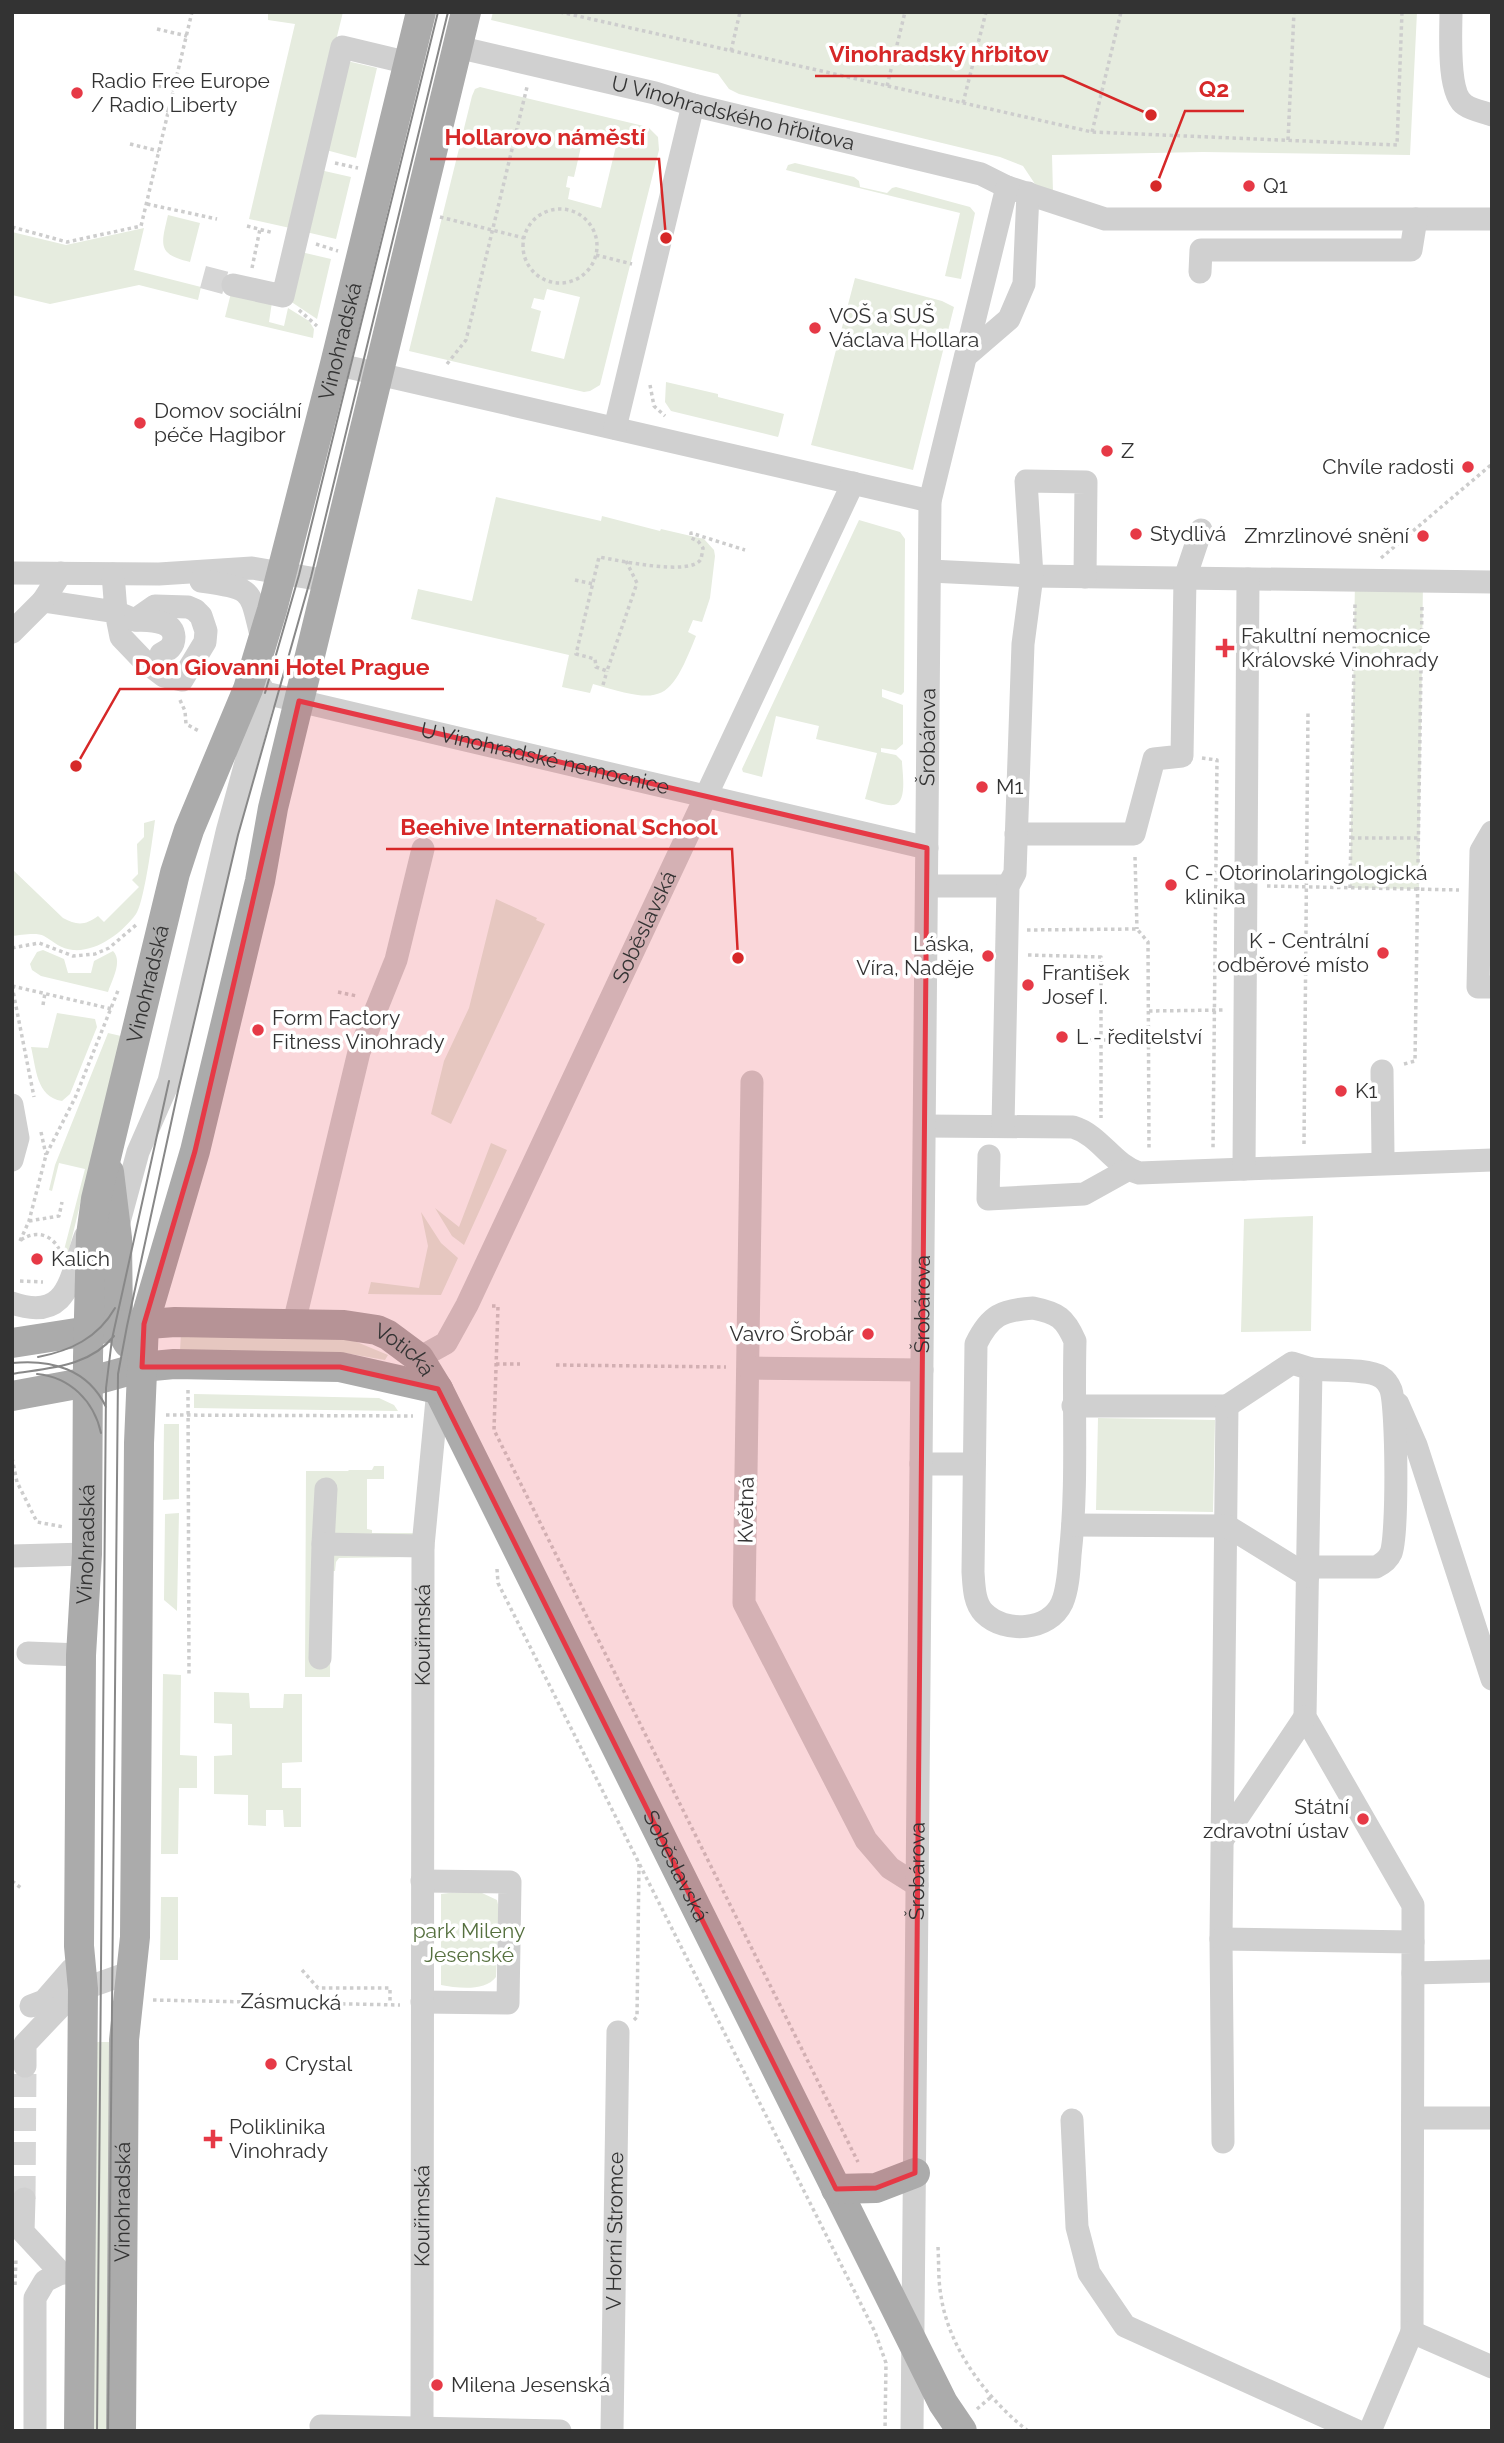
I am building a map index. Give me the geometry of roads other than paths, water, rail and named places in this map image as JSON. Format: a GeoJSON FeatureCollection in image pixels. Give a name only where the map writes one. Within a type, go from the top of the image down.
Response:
{"type":"FeatureCollection","features":[{"type":"Feature","properties":{"kind":"main road","name":"Vinohradská"},"geometry":{"type":"LineString","coordinates":[[79,2431],[71,2273],[82,1975],[81,1655],[87,1555],[93,1214],[175,873],[189,830],[259,684],[263,643],[283,572],[421,12]]}},
{"type":"Feature","properties":{"kind":"main road","name":"Vinohradská"},"geometry":{"type":"LineString","coordinates":[[121,2431],[124,2039],[135,1937],[142,1367],[131,1325],[195,1151],[260,881],[267,833],[466,12]]}},
{"type":"Feature","properties":{"kind":"main road"},"geometry":{"type":"LineString","coordinates":[[106,1158],[131,1325]]}},
{"type":"Feature","properties":{"kind":"main road","name":"Votická"},"geometry":{"type":"LineString","coordinates":[[12,1343],[89,1330],[175,1322],[344,1325],[377,1330],[388,1335],[419,1358],[438,1389]]}},
{"type":"Feature","properties":{"kind":"main road","name":"Votická"},"geometry":{"type":"LineString","coordinates":[[12,1396],[88,1382],[142,1367],[174,1364],[340,1367],[438,1389]]}},
{"type":"Feature","properties":{"kind":"main road","name":"Soběslavská"},"geometry":{"type":"LineString","coordinates":[[438,1389],[943,2403],[962,2431]]}},
{"type":"Feature","properties":{"kind":"main road"},"geometry":{"type":"LineString","coordinates":[[836,2189],[876,2188],[915,2174]]}},
{"type":"Feature","properties":{"kind":"street"},"geometry":{"type":"LineString","coordinates":[[1451,12],[1451,61],[1456,94],[1463,105],[1492,114]]}},
{"type":"Feature","properties":{"kind":"street"},"geometry":{"type":"LineString","coordinates":[[240,287],[283,296],[342,47],[409,63]]}},
{"type":"Feature","properties":{"kind":"street","name":"U Vinohradského hřbitova"},"geometry":{"type":"LineString","coordinates":[[457,47],[981,174],[1018,190],[1105,219],[1492,219]]}},
{"type":"Feature","properties":{"kind":"street"},"geometry":{"type":"LineString","coordinates":[[615,428],[692,105]]}},
{"type":"Feature","properties":{"kind":"street"},"geometry":{"type":"LineString","coordinates":[[965,356],[1009,318],[1024,284],[1018,190]]}},
{"type":"Feature","properties":{"kind":"street","name":"Šrobárova"},"geometry":{"type":"LineString","coordinates":[[912,2431],[930,500],[965,356],[1018,190]]}},
{"type":"Feature","properties":{"kind":"street"},"geometry":{"type":"LineString","coordinates":[[1200,272],[1201,250],[1411,250],[1416,219]]}},
{"type":"Feature","properties":{"kind":"street"},"geometry":{"type":"LineString","coordinates":[[335,364],[930,500]]}},
{"type":"Feature","properties":{"kind":"street"},"geometry":{"type":"LineString","coordinates":[[1003,1126],[1009,886],[1015,873],[1023,644],[1031,580],[1026,481],[1086,482],[1084,577]]}},
{"type":"Feature","properties":{"kind":"street","name":"Soběslavská"},"geometry":{"type":"LineString","coordinates":[[419,1358],[446,1343],[467,1305],[853,483]]}},
{"type":"Feature","properties":{"kind":"street"},"geometry":{"type":"LineString","coordinates":[[1016,834],[1134,834],[1153,759],[1182,756],[1185,578],[1201,530]]}},
{"type":"Feature","properties":{"kind":"street"},"geometry":{"type":"LineString","coordinates":[[12,573],[159,574],[253,568],[328,581]]}},
{"type":"Feature","properties":{"kind":"street"},"geometry":{"type":"LineString","coordinates":[[929,570],[1031,580],[1084,577],[1492,582]]}},
{"type":"Feature","properties":{"kind":"street"},"geometry":{"type":"LineString","coordinates":[[12,632],[43,601],[61,573]]}},
{"type":"Feature","properties":{"kind":"street"},"geometry":{"type":"LineString","coordinates":[[113,574],[126,616],[121,637],[143,660],[162,665],[182,680],[201,653],[205,642],[206,631],[201,616],[188,607],[155,606],[126,616]]}},
{"type":"Feature","properties":{"kind":"street"},"geometry":{"type":"LineString","coordinates":[[159,574],[230,585],[245,590],[252,600],[263,643]]}},
{"type":"Feature","properties":{"kind":"street"},"geometry":{"type":"LineString","coordinates":[[1244,1169],[1248,579]]}},
{"type":"Feature","properties":{"kind":"street"},"geometry":{"type":"LineString","coordinates":[[43,601],[169,626],[174,633],[174,641],[162,665]]}},
{"type":"Feature","properties":{"kind":"street"},"geometry":{"type":"LineString","coordinates":[[162,665],[183,656],[187,634],[181,619]]}},
{"type":"Feature","properties":{"kind":"street"},"geometry":{"type":"LineString","coordinates":[[117,1238],[138,1152],[169,1081],[259,684]]}},
{"type":"Feature","properties":{"kind":"street","name":"U Vinohradské nemocnice"},"geometry":{"type":"LineString","coordinates":[[259,684],[299,701],[927,848]]}},
{"type":"Feature","properties":{"kind":"street"},"geometry":{"type":"LineString","coordinates":[[1492,832],[1481,851],[1478,987],[1492,987]]}},
{"type":"Feature","properties":{"kind":"street"},"geometry":{"type":"LineString","coordinates":[[294,1323],[359,1052],[396,960],[423,849]]}},
{"type":"Feature","properties":{"kind":"street"},"geometry":{"type":"LineString","coordinates":[[926,886],[1009,886]]}},
{"type":"Feature","properties":{"kind":"street"},"geometry":{"type":"LineString","coordinates":[[1382,1071],[1382,1156]]}},
{"type":"Feature","properties":{"kind":"street","name":"Květná"},"geometry":{"type":"LineString","coordinates":[[752,1082],[744,1603],[866,1840],[890,1868],[917,1885]]}},
{"type":"Feature","properties":{"kind":"street"},"geometry":{"type":"LineString","coordinates":[[12,1105],[18,1138],[12,1160]]}},
{"type":"Feature","properties":{"kind":"street"},"geometry":{"type":"LineString","coordinates":[[925,1126],[1073,1127],[1082,1130],[1139,1171]]}},
{"type":"Feature","properties":{"kind":"street"},"geometry":{"type":"LineString","coordinates":[[989,1156],[988,1199],[1084,1194],[1139,1171],[1492,1160]]}},
{"type":"Feature","properties":{"kind":"street"},"geometry":{"type":"LineString","coordinates":[[12,1303],[36,1310],[51,1306],[63,1296],[72,1279],[93,1214]]}},
{"type":"Feature","properties":{"kind":"street"},"geometry":{"type":"LineString","coordinates":[[1033,1308],[1056,1314],[1068,1325],[1075,1341],[1073,1406],[1073,1525],[1063,1602],[1045,1620],[1032,1626],[1005,1625],[984,1613],[978,1604],[972,1572],[976,1344],[990,1321],[1009,1309],[1033,1308]]}},
{"type":"Feature","properties":{"kind":"street"},"geometry":{"type":"LineString","coordinates":[[1073,1406],[1227,1406],[1292,1363],[1311,1369],[1372,1373],[1382,1377],[1416,1445],[1492,1679]]}},
{"type":"Feature","properties":{"kind":"street"},"geometry":{"type":"LineString","coordinates":[[749,1367],[922,1370]]}},
{"type":"Feature","properties":{"kind":"street"},"geometry":{"type":"LineString","coordinates":[[1311,1369],[1305,1717],[1413,1905],[1412,2332],[1370,2431]]}},
{"type":"Feature","properties":{"kind":"street","name":"Kouřimská"},"geometry":{"type":"LineString","coordinates":[[421,2429],[423,1546],[431,1439],[438,1389]]}},
{"type":"Feature","properties":{"kind":"street"},"geometry":{"type":"LineString","coordinates":[[1073,1525],[1227,1526],[1308,1571],[1376,1567],[1391,1555],[1395,1534],[1394,1407],[1391,1391]]}},
{"type":"Feature","properties":{"kind":"street"},"geometry":{"type":"LineString","coordinates":[[1223,2142],[1221,1939],[1227,1406]]}},
{"type":"Feature","properties":{"kind":"street"},"geometry":{"type":"LineString","coordinates":[[921,1464],[974,1464]]}},
{"type":"Feature","properties":{"kind":"street"},"geometry":{"type":"LineString","coordinates":[[320,1658],[326,1489]]}},
{"type":"Feature","properties":{"kind":"street"},"geometry":{"type":"LineString","coordinates":[[323,1544],[423,1546]]}},
{"type":"Feature","properties":{"kind":"street"},"geometry":{"type":"LineString","coordinates":[[12,1556],[87,1555]]}},
{"type":"Feature","properties":{"kind":"street"},"geometry":{"type":"LineString","coordinates":[[28,1653],[81,1655]]}},
{"type":"Feature","properties":{"kind":"street"},"geometry":{"type":"LineString","coordinates":[[1222,1840],[1305,1717]]}},
{"type":"Feature","properties":{"kind":"street"},"geometry":{"type":"LineString","coordinates":[[422,1881],[510,1882],[508,2003],[422,2007]]}},
{"type":"Feature","properties":{"kind":"street"},"geometry":{"type":"LineString","coordinates":[[1221,1939],[1413,1942]]}},
{"type":"Feature","properties":{"kind":"street"},"geometry":{"type":"LineString","coordinates":[[1413,1973],[1492,1971]]}},
{"type":"Feature","properties":{"kind":"street"},"geometry":{"type":"LineString","coordinates":[[31,2006],[44,2001],[82,1975],[131,1972]]}},
{"type":"Feature","properties":{"kind":"street"},"geometry":{"type":"LineString","coordinates":[[25,2066],[25,2044],[62,2005],[82,1975]]}},
{"type":"Feature","properties":{"kind":"street","name":"V Horní Stromce"},"geometry":{"type":"LineString","coordinates":[[612,2431],[618,2032]]}},
{"type":"Feature","properties":{"kind":"street"},"geometry":{"type":"LineString","coordinates":[[1413,2118],[1492,2118]]}},
{"type":"Feature","properties":{"kind":"street"},"geometry":{"type":"LineString","coordinates":[[1072,2120],[1077,2227],[1089,2273],[1125,2326],[1357,2431]]}},
{"type":"Feature","properties":{"kind":"street"},"geometry":{"type":"LineString","coordinates":[[24,2199],[23,2232],[71,2273]]}},
{"type":"Feature","properties":{"kind":"street"},"geometry":{"type":"LineString","coordinates":[[35,2431],[35,2298],[45,2281],[71,2273]]}},
{"type":"Feature","properties":{"kind":"street"},"geometry":{"type":"LineString","coordinates":[[1412,2332],[1492,2367]]}},
{"type":"Feature","properties":{"kind":"street"},"geometry":{"type":"LineString","coordinates":[[321,2426],[560,2431]]}},
{"type":"Feature","properties":{"kind":"tunnel"},"geometry":{"type":"LineString","coordinates":[[203,277],[233,285]]}},
{"type":"Feature","properties":{"kind":"tunnel"},"geometry":{"type":"LineString","coordinates":[[24,2199],[25,2066]]}},
{"type":"Feature","properties":{"kind":"tram line"},"geometry":{"type":"LineString","coordinates":[[265,693],[299,575],[438,12]]}},
{"type":"Feature","properties":{"kind":"tram line"},"geometry":{"type":"LineString","coordinates":[[108,2431],[118,1374],[178,1091],[238,835],[311,577],[448,12]]}},
{"type":"Feature","properties":{"kind":"tram line"},"geometry":{"type":"LineString","coordinates":[[97,2431],[106,1388],[112,1339],[169,1081]]}},
{"type":"Feature","properties":{"kind":"tram line"},"geometry":{"type":"LineString","coordinates":[[38,1357],[82,1342],[100,1327],[115,1308]]}},
{"type":"Feature","properties":{"kind":"tram line"},"geometry":{"type":"LineString","coordinates":[[12,1374],[54,1368],[80,1360],[93,1354],[114,1336]]}},
{"type":"Feature","properties":{"kind":"tram line"},"geometry":{"type":"LineString","coordinates":[[12,1363],[41,1363],[67,1369],[89,1384],[106,1407]]}},
{"type":"Feature","properties":{"kind":"tram line"},"geometry":{"type":"LineString","coordinates":[[37,1374],[60,1380],[79,1393],[93,1411],[101,1433]]}},
{"type":"Feature","properties":{"kind":"place","name":"Radio Free Europe / Radio Liberty"},"geometry":{"type":"Point","coordinates":[77,93]}},
{"type":"Feature","properties":{"kind":"place","name":"Vinohradský hřbitov"},"geometry":{"type":"Point","coordinates":[1151,115]}},
{"type":"Feature","properties":{"kind":"place","name":"Q2"},"geometry":{"type":"Point","coordinates":[1156,186]}},
{"type":"Feature","properties":{"kind":"place","name":"Q1"},"geometry":{"type":"Point","coordinates":[1249,186]}},
{"type":"Feature","properties":{"kind":"place","name":"Hollarovo náměstí"},"geometry":{"type":"Point","coordinates":[666,238]}},
{"type":"Feature","properties":{"kind":"place","name":"VOŠ a SUŠ Václava Hollara"},"geometry":{"type":"Point","coordinates":[815,328]}},
{"type":"Feature","properties":{"kind":"place","name":"Domov sociální péče Hagibor"},"geometry":{"type":"Point","coordinates":[140,423]}},
{"type":"Feature","properties":{"kind":"place","name":"Z"},"geometry":{"type":"Point","coordinates":[1107,451]}},
{"type":"Feature","properties":{"kind":"place","name":"Chvíle radosti"},"geometry":{"type":"Point","coordinates":[1468,467]}},
{"type":"Feature","properties":{"kind":"place","name":"Stydlivá"},"geometry":{"type":"Point","coordinates":[1136,534]}},
{"type":"Feature","properties":{"kind":"place","name":"Zmrzlinové snění"},"geometry":{"type":"Point","coordinates":[1423,536]}},
{"type":"Feature","properties":{"kind":"place","name":"Fakultní nemocnice Královské Vinohrady"},"geometry":{"type":"Point","coordinates":[1225,648]}},
{"type":"Feature","properties":{"kind":"place","name":"Don Giovanni Hotel Prague"},"geometry":{"type":"Point","coordinates":[76,766]}},
{"type":"Feature","properties":{"kind":"place","name":"M1"},"geometry":{"type":"Point","coordinates":[982,787]}},
{"type":"Feature","properties":{"kind":"place","name":"C - Otorinolaringologická klinika"},"geometry":{"type":"Point","coordinates":[1171,885]}},
{"type":"Feature","properties":{"kind":"place","name":"K - Centrální odběrové místo"},"geometry":{"type":"Point","coordinates":[1383,953]}},
{"type":"Feature","properties":{"kind":"place","name":"Láska, Víra, Naděje"},"geometry":{"type":"Point","coordinates":[988,956]}},
{"type":"Feature","properties":{"kind":"place","name":"Beehive International School"},"geometry":{"type":"Point","coordinates":[738,958]}},
{"type":"Feature","properties":{"kind":"place","name":"František Josef I."},"geometry":{"type":"Point","coordinates":[1028,985]}},
{"type":"Feature","properties":{"kind":"place","name":"Form Factory Fitness Vinohrady"},"geometry":{"type":"Point","coordinates":[258,1030]}},
{"type":"Feature","properties":{"kind":"place","name":"L - ředitelství"},"geometry":{"type":"Point","coordinates":[1062,1037]}},
{"type":"Feature","properties":{"kind":"place","name":"K1"},"geometry":{"type":"Point","coordinates":[1341,1091]}},
{"type":"Feature","properties":{"kind":"place","name":"Kalich"},"geometry":{"type":"Point","coordinates":[37,1259]}},
{"type":"Feature","properties":{"kind":"place","name":"Vavro Šrobár"},"geometry":{"type":"Point","coordinates":[868,1334]}},
{"type":"Feature","properties":{"kind":"place","name":"Státní zdravotní ústav"},"geometry":{"type":"Point","coordinates":[1363,1819]}},
{"type":"Feature","properties":{"kind":"place","name":"Crystal"},"geometry":{"type":"Point","coordinates":[271,2064]}},
{"type":"Feature","properties":{"kind":"place","name":"Poliklinika Vinohrady"},"geometry":{"type":"Point","coordinates":[213,2139]}},
{"type":"Feature","properties":{"kind":"place","name":"Milena Jesenská"},"geometry":{"type":"Point","coordinates":[437,2385]}},
{"type":"Feature","properties":{"kind":"park label","name":"park Mileny Jesenské"},"geometry":{"type":"Point","coordinates":[469,1943]}}]}
